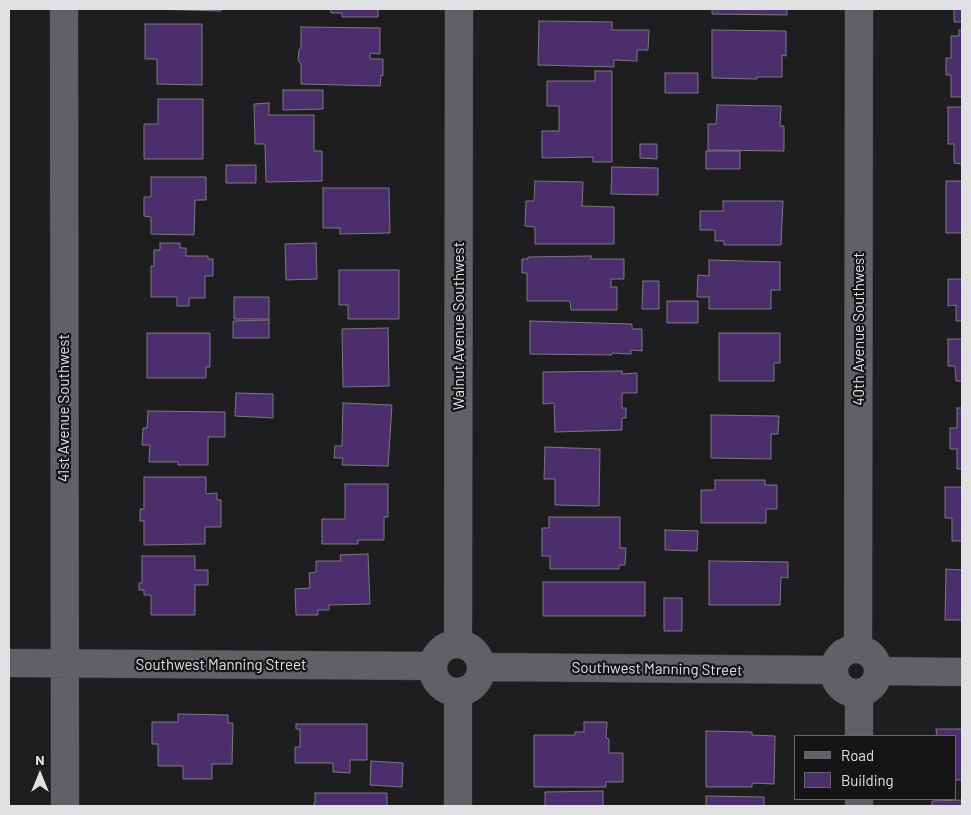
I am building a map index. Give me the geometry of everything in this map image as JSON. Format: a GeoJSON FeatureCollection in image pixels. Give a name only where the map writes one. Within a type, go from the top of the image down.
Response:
{"type":"FeatureCollection","features":[{"type":"Feature","properties":{"kind":"street","name":"41st Avenue Southwest"},"geometry":{"type":"LineString","coordinates":[[64,9],[65,806]]}},
{"type":"Feature","properties":{"kind":"street","name":"Walnut Avenue Southwest"},"geometry":{"type":"LineString","coordinates":[[458,644],[459,9]]}},
{"type":"Feature","properties":{"kind":"street","name":"40th Avenue Southwest"},"geometry":{"type":"LineString","coordinates":[[858,648],[859,9]]}},
{"type":"Feature","properties":{"kind":"street"},"geometry":{"type":"LineString","coordinates":[[458,644],[473,649],[478,656],[481,667],[479,679],[474,685],[468,690],[452,692],[438,683],[433,666],[443,648],[458,644]]}},
{"type":"Feature","properties":{"kind":"street"},"geometry":{"type":"LineString","coordinates":[[858,648],[873,655],[878,671],[871,688],[859,693],[842,689],[837,683],[834,670],[840,655],[846,651],[858,648]]}},
{"type":"Feature","properties":{"kind":"street","name":"Southwest Manning Street"},"geometry":{"type":"LineString","coordinates":[[9,663],[433,666]]}},
{"type":"Feature","properties":{"kind":"street","name":"Southwest Manning Street"},"geometry":{"type":"LineString","coordinates":[[481,667],[834,670]]}},
{"type":"Feature","properties":{"kind":"street"},"geometry":{"type":"LineString","coordinates":[[878,671],[962,672]]}},
{"type":"Feature","properties":{"kind":"street"},"geometry":{"type":"LineString","coordinates":[[458,692],[458,806]]}},
{"type":"Feature","properties":{"kind":"street"},"geometry":{"type":"LineString","coordinates":[[859,693],[859,735]]}},
{"type":"Feature","properties":{"kind":"building"},"geometry":{"type":"Polygon","coordinates":[[[151,9],[221,9],[221,11],[151,9]]]}},
{"type":"Feature","properties":{"kind":"building"},"geometry":{"type":"Polygon","coordinates":[[[331,9],[378,9],[378,17],[342,17],[342,13],[331,13],[331,9]]]}},
{"type":"Feature","properties":{"kind":"building"},"geometry":{"type":"Polygon","coordinates":[[[712,9],[787,9],[787,15],[712,14],[712,9]]]}},
{"type":"Feature","properties":{"kind":"building"},"geometry":{"type":"Polygon","coordinates":[[[954,9],[962,9],[962,22],[954,22],[954,9]]]}},
{"type":"Feature","properties":{"kind":"building"},"geometry":{"type":"Polygon","coordinates":[[[539,21],[612,22],[612,30],[649,30],[648,50],[637,50],[637,61],[614,60],[614,67],[538,65],[539,21]]]}},
{"type":"Feature","properties":{"kind":"building"},"geometry":{"type":"Polygon","coordinates":[[[145,24],[202,24],[202,85],[157,84],[157,59],[145,59],[145,24]]]}},
{"type":"Feature","properties":{"kind":"building"},"geometry":{"type":"Polygon","coordinates":[[[301,27],[380,28],[380,54],[370,53],[370,59],[383,59],[383,76],[381,75],[380,86],[301,84],[301,64],[298,60],[301,47],[301,27]]]}},
{"type":"Feature","properties":{"kind":"building"},"geometry":{"type":"Polygon","coordinates":[[[712,30],[786,31],[786,56],[782,55],[782,77],[757,77],[757,79],[712,78],[712,30]]]}},
{"type":"Feature","properties":{"kind":"building"},"geometry":{"type":"Polygon","coordinates":[[[959,30],[962,30],[962,97],[951,97],[951,75],[946,75],[946,58],[951,58],[951,36],[959,36],[959,30]]]}},
{"type":"Feature","properties":{"kind":"building"},"geometry":{"type":"Polygon","coordinates":[[[595,71],[612,71],[612,162],[593,162],[593,157],[542,158],[542,131],[559,131],[559,106],[547,106],[547,81],[595,81],[595,71]]]}},
{"type":"Feature","properties":{"kind":"building"},"geometry":{"type":"Polygon","coordinates":[[[665,73],[698,73],[698,93],[665,93],[665,73]]]}},
{"type":"Feature","properties":{"kind":"building"},"geometry":{"type":"Polygon","coordinates":[[[283,90],[323,90],[323,109],[283,110],[283,90]]]}},
{"type":"Feature","properties":{"kind":"building"},"geometry":{"type":"Polygon","coordinates":[[[158,99],[203,99],[203,159],[144,159],[144,124],[158,124],[158,99]]]}},
{"type":"Feature","properties":{"kind":"building"},"geometry":{"type":"Polygon","coordinates":[[[269,103],[269,115],[314,115],[314,151],[322,151],[322,181],[266,182],[265,144],[255,144],[254,104],[269,103]]]}},
{"type":"Feature","properties":{"kind":"building"},"geometry":{"type":"Polygon","coordinates":[[[717,105],[781,106],[780,126],[784,126],[784,151],[708,150],[708,124],[716,124],[717,105]]]}},
{"type":"Feature","properties":{"kind":"building"},"geometry":{"type":"Polygon","coordinates":[[[948,107],[962,107],[962,164],[954,163],[954,144],[948,144],[948,107]]]}},
{"type":"Feature","properties":{"kind":"building"},"geometry":{"type":"Polygon","coordinates":[[[640,144],[657,144],[657,159],[640,158],[640,144]]]}},
{"type":"Feature","properties":{"kind":"building"},"geometry":{"type":"Polygon","coordinates":[[[706,151],[740,151],[740,169],[706,169],[706,151]]]}},
{"type":"Feature","properties":{"kind":"building"},"geometry":{"type":"Polygon","coordinates":[[[226,165],[256,165],[256,183],[226,183],[226,165]]]}},
{"type":"Feature","properties":{"kind":"building"},"geometry":{"type":"Polygon","coordinates":[[[612,167],[658,168],[658,195],[611,194],[612,167]]]}},
{"type":"Feature","properties":{"kind":"building"},"geometry":{"type":"Polygon","coordinates":[[[151,177],[206,177],[206,200],[195,200],[194,235],[151,234],[151,217],[144,216],[144,197],[151,197],[151,177]]]}},
{"type":"Feature","properties":{"kind":"building"},"geometry":{"type":"Polygon","coordinates":[[[535,181],[583,182],[582,206],[614,207],[614,244],[535,244],[535,227],[525,226],[526,201],[534,201],[535,181]]]}},
{"type":"Feature","properties":{"kind":"building"},"geometry":{"type":"Polygon","coordinates":[[[946,181],[962,181],[962,233],[946,233],[946,181]]]}},
{"type":"Feature","properties":{"kind":"building"},"geometry":{"type":"Polygon","coordinates":[[[323,188],[389,188],[390,233],[340,234],[340,228],[323,228],[323,188]]]}},
{"type":"Feature","properties":{"kind":"building"},"geometry":{"type":"Polygon","coordinates":[[[723,201],[783,201],[781,245],[724,245],[724,241],[715,241],[715,230],[700,230],[700,211],[723,211],[723,201]]]}},
{"type":"Feature","properties":{"kind":"building"},"geometry":{"type":"Polygon","coordinates":[[[160,243],[180,243],[180,248],[186,248],[186,256],[208,256],[208,259],[213,259],[213,276],[205,276],[205,298],[189,298],[189,306],[177,306],[177,297],[151,297],[151,266],[154,266],[154,250],[160,250],[160,243]]]}},
{"type":"Feature","properties":{"kind":"building"},"geometry":{"type":"Polygon","coordinates":[[[316,243],[317,279],[286,280],[285,244],[316,243]]]}},
{"type":"Feature","properties":{"kind":"building"},"geometry":{"type":"Polygon","coordinates":[[[591,256],[591,259],[624,259],[624,279],[611,279],[611,287],[617,287],[617,310],[571,310],[570,301],[527,301],[527,273],[522,273],[522,259],[528,259],[528,257],[591,256]]]}},
{"type":"Feature","properties":{"kind":"building"},"geometry":{"type":"Polygon","coordinates":[[[709,260],[780,262],[780,290],[771,290],[771,309],[709,309],[709,297],[697,297],[698,275],[709,276],[709,260]]]}},
{"type":"Feature","properties":{"kind":"building"},"geometry":{"type":"Polygon","coordinates":[[[339,270],[399,270],[399,319],[348,319],[348,305],[339,305],[339,270]]]}},
{"type":"Feature","properties":{"kind":"building"},"geometry":{"type":"Polygon","coordinates":[[[948,279],[962,279],[962,321],[956,321],[956,305],[948,306],[948,279]]]}},
{"type":"Feature","properties":{"kind":"building"},"geometry":{"type":"Polygon","coordinates":[[[643,281],[659,281],[659,309],[642,309],[643,281]]]}},
{"type":"Feature","properties":{"kind":"building"},"geometry":{"type":"Polygon","coordinates":[[[234,297],[269,297],[269,319],[234,319],[234,297]]]}},
{"type":"Feature","properties":{"kind":"building"},"geometry":{"type":"Polygon","coordinates":[[[667,301],[698,301],[698,323],[667,323],[667,301]]]}},
{"type":"Feature","properties":{"kind":"building"},"geometry":{"type":"Polygon","coordinates":[[[269,320],[269,338],[233,338],[233,321],[269,320]]]}},
{"type":"Feature","properties":{"kind":"building"},"geometry":{"type":"Polygon","coordinates":[[[530,321],[632,324],[632,329],[642,329],[642,351],[631,350],[631,354],[612,353],[612,355],[530,354],[530,321]]]}},
{"type":"Feature","properties":{"kind":"building"},"geometry":{"type":"Polygon","coordinates":[[[388,328],[389,386],[343,387],[342,329],[388,328]]]}},
{"type":"Feature","properties":{"kind":"building"},"geometry":{"type":"Polygon","coordinates":[[[147,333],[210,333],[210,367],[206,367],[206,378],[147,378],[147,333]]]}},
{"type":"Feature","properties":{"kind":"building"},"geometry":{"type":"Polygon","coordinates":[[[719,333],[780,333],[780,363],[774,363],[774,381],[719,381],[719,333]]]}},
{"type":"Feature","properties":{"kind":"building"},"geometry":{"type":"Polygon","coordinates":[[[948,339],[962,339],[962,381],[956,381],[955,366],[948,366],[948,339]]]}},
{"type":"Feature","properties":{"kind":"building"},"geometry":{"type":"Polygon","coordinates":[[[622,371],[622,374],[637,373],[637,393],[622,393],[622,408],[626,408],[626,418],[622,418],[622,430],[555,432],[554,403],[543,404],[543,372],[622,371]]]}},
{"type":"Feature","properties":{"kind":"building"},"geometry":{"type":"Polygon","coordinates":[[[236,393],[273,394],[273,418],[235,416],[236,393]]]}},
{"type":"Feature","properties":{"kind":"building"},"geometry":{"type":"Polygon","coordinates":[[[343,403],[392,405],[388,466],[342,465],[343,458],[334,458],[335,446],[342,446],[343,403]]]}},
{"type":"Feature","properties":{"kind":"building"},"geometry":{"type":"Polygon","coordinates":[[[957,408],[962,408],[962,469],[957,469],[957,449],[950,449],[950,428],[957,428],[957,408]]]}},
{"type":"Feature","properties":{"kind":"building"},"geometry":{"type":"Polygon","coordinates":[[[148,411],[225,412],[225,437],[208,437],[208,465],[178,465],[178,462],[149,462],[150,445],[142,445],[143,428],[147,428],[148,411]]]}},
{"type":"Feature","properties":{"kind":"building"},"geometry":{"type":"Polygon","coordinates":[[[711,415],[779,416],[778,434],[771,434],[771,459],[711,458],[711,415]]]}},
{"type":"Feature","properties":{"kind":"building"},"geometry":{"type":"Polygon","coordinates":[[[545,447],[600,449],[599,506],[555,505],[555,479],[544,479],[545,447]]]}},
{"type":"Feature","properties":{"kind":"building"},"geometry":{"type":"Polygon","coordinates":[[[144,477],[206,477],[206,494],[217,493],[217,500],[221,500],[221,527],[205,527],[205,544],[144,545],[144,521],[140,521],[140,509],[144,509],[144,477]]]}},
{"type":"Feature","properties":{"kind":"building"},"geometry":{"type":"Polygon","coordinates":[[[715,480],[765,480],[765,485],[777,485],[777,509],[766,509],[766,523],[701,523],[701,490],[715,490],[715,480]]]}},
{"type":"Feature","properties":{"kind":"building"},"geometry":{"type":"Polygon","coordinates":[[[345,484],[388,484],[388,517],[384,517],[384,540],[358,540],[358,544],[322,544],[322,519],[345,519],[345,484]]]}},
{"type":"Feature","properties":{"kind":"building"},"geometry":{"type":"Polygon","coordinates":[[[945,487],[962,487],[962,541],[952,541],[952,518],[945,518],[945,487]]]}},
{"type":"Feature","properties":{"kind":"building"},"geometry":{"type":"Polygon","coordinates":[[[549,517],[620,517],[620,548],[626,548],[625,565],[619,565],[619,569],[550,569],[550,556],[542,556],[542,528],[549,528],[549,517]]]}},
{"type":"Feature","properties":{"kind":"building"},"geometry":{"type":"Polygon","coordinates":[[[665,530],[698,531],[697,551],[665,550],[665,530]]]}},
{"type":"Feature","properties":{"kind":"building"},"geometry":{"type":"Polygon","coordinates":[[[368,554],[370,604],[329,605],[329,610],[318,610],[318,615],[296,615],[295,589],[310,588],[309,573],[316,572],[316,561],[341,561],[340,555],[368,554]]]}},
{"type":"Feature","properties":{"kind":"building"},"geometry":{"type":"Polygon","coordinates":[[[142,556],[195,556],[195,570],[208,570],[208,585],[195,585],[195,615],[151,615],[151,595],[144,595],[144,590],[139,590],[139,583],[142,583],[142,556]]]}},
{"type":"Feature","properties":{"kind":"building"},"geometry":{"type":"Polygon","coordinates":[[[709,561],[788,562],[788,578],[781,577],[780,605],[709,605],[709,561]]]}},
{"type":"Feature","properties":{"kind":"building"},"geometry":{"type":"Polygon","coordinates":[[[946,569],[962,570],[962,620],[945,620],[946,569]]]}},
{"type":"Feature","properties":{"kind":"building"},"geometry":{"type":"Polygon","coordinates":[[[543,582],[645,582],[645,616],[543,616],[543,582]]]}},
{"type":"Feature","properties":{"kind":"building"},"geometry":{"type":"Polygon","coordinates":[[[664,598],[682,598],[682,631],[664,631],[664,598]]]}},
{"type":"Feature","properties":{"kind":"building"},"geometry":{"type":"Polygon","coordinates":[[[178,714],[228,715],[228,723],[233,723],[232,764],[212,764],[212,779],[183,779],[183,766],[158,766],[158,744],[152,744],[152,722],[178,722],[178,714]]]}},
{"type":"Feature","properties":{"kind":"building"},"geometry":{"type":"Polygon","coordinates":[[[584,722],[607,722],[606,738],[609,739],[609,753],[623,753],[623,782],[606,782],[606,787],[534,787],[534,735],[575,735],[575,732],[584,732],[584,722]]]}},
{"type":"Feature","properties":{"kind":"building"},"geometry":{"type":"Polygon","coordinates":[[[296,724],[367,724],[367,760],[350,760],[350,773],[333,772],[333,763],[295,763],[295,747],[300,747],[300,729],[296,729],[296,724]]]}},
{"type":"Feature","properties":{"kind":"building"},"geometry":{"type":"Polygon","coordinates":[[[936,729],[962,729],[962,780],[956,780],[956,735],[937,735],[936,729]]]}},
{"type":"Feature","properties":{"kind":"building"},"geometry":{"type":"Polygon","coordinates":[[[706,731],[752,732],[752,735],[775,736],[774,784],[752,783],[752,787],[706,787],[706,731]]]}},
{"type":"Feature","properties":{"kind":"building"},"geometry":{"type":"Polygon","coordinates":[[[371,761],[403,763],[402,787],[370,785],[371,761]]]}},
{"type":"Feature","properties":{"kind":"building"},"geometry":{"type":"Polygon","coordinates":[[[603,791],[603,806],[545,806],[545,792],[603,791]]]}},
{"type":"Feature","properties":{"kind":"building"},"geometry":{"type":"Polygon","coordinates":[[[315,793],[387,793],[387,806],[314,806],[315,793]]]}},
{"type":"Feature","properties":{"kind":"building"},"geometry":{"type":"Polygon","coordinates":[[[706,796],[764,797],[764,806],[706,806],[706,796]]]}},
{"type":"Feature","properties":{"kind":"building"},"geometry":{"type":"Polygon","coordinates":[[[962,800],[962,806],[932,806],[932,801],[962,800]]]}}]}
